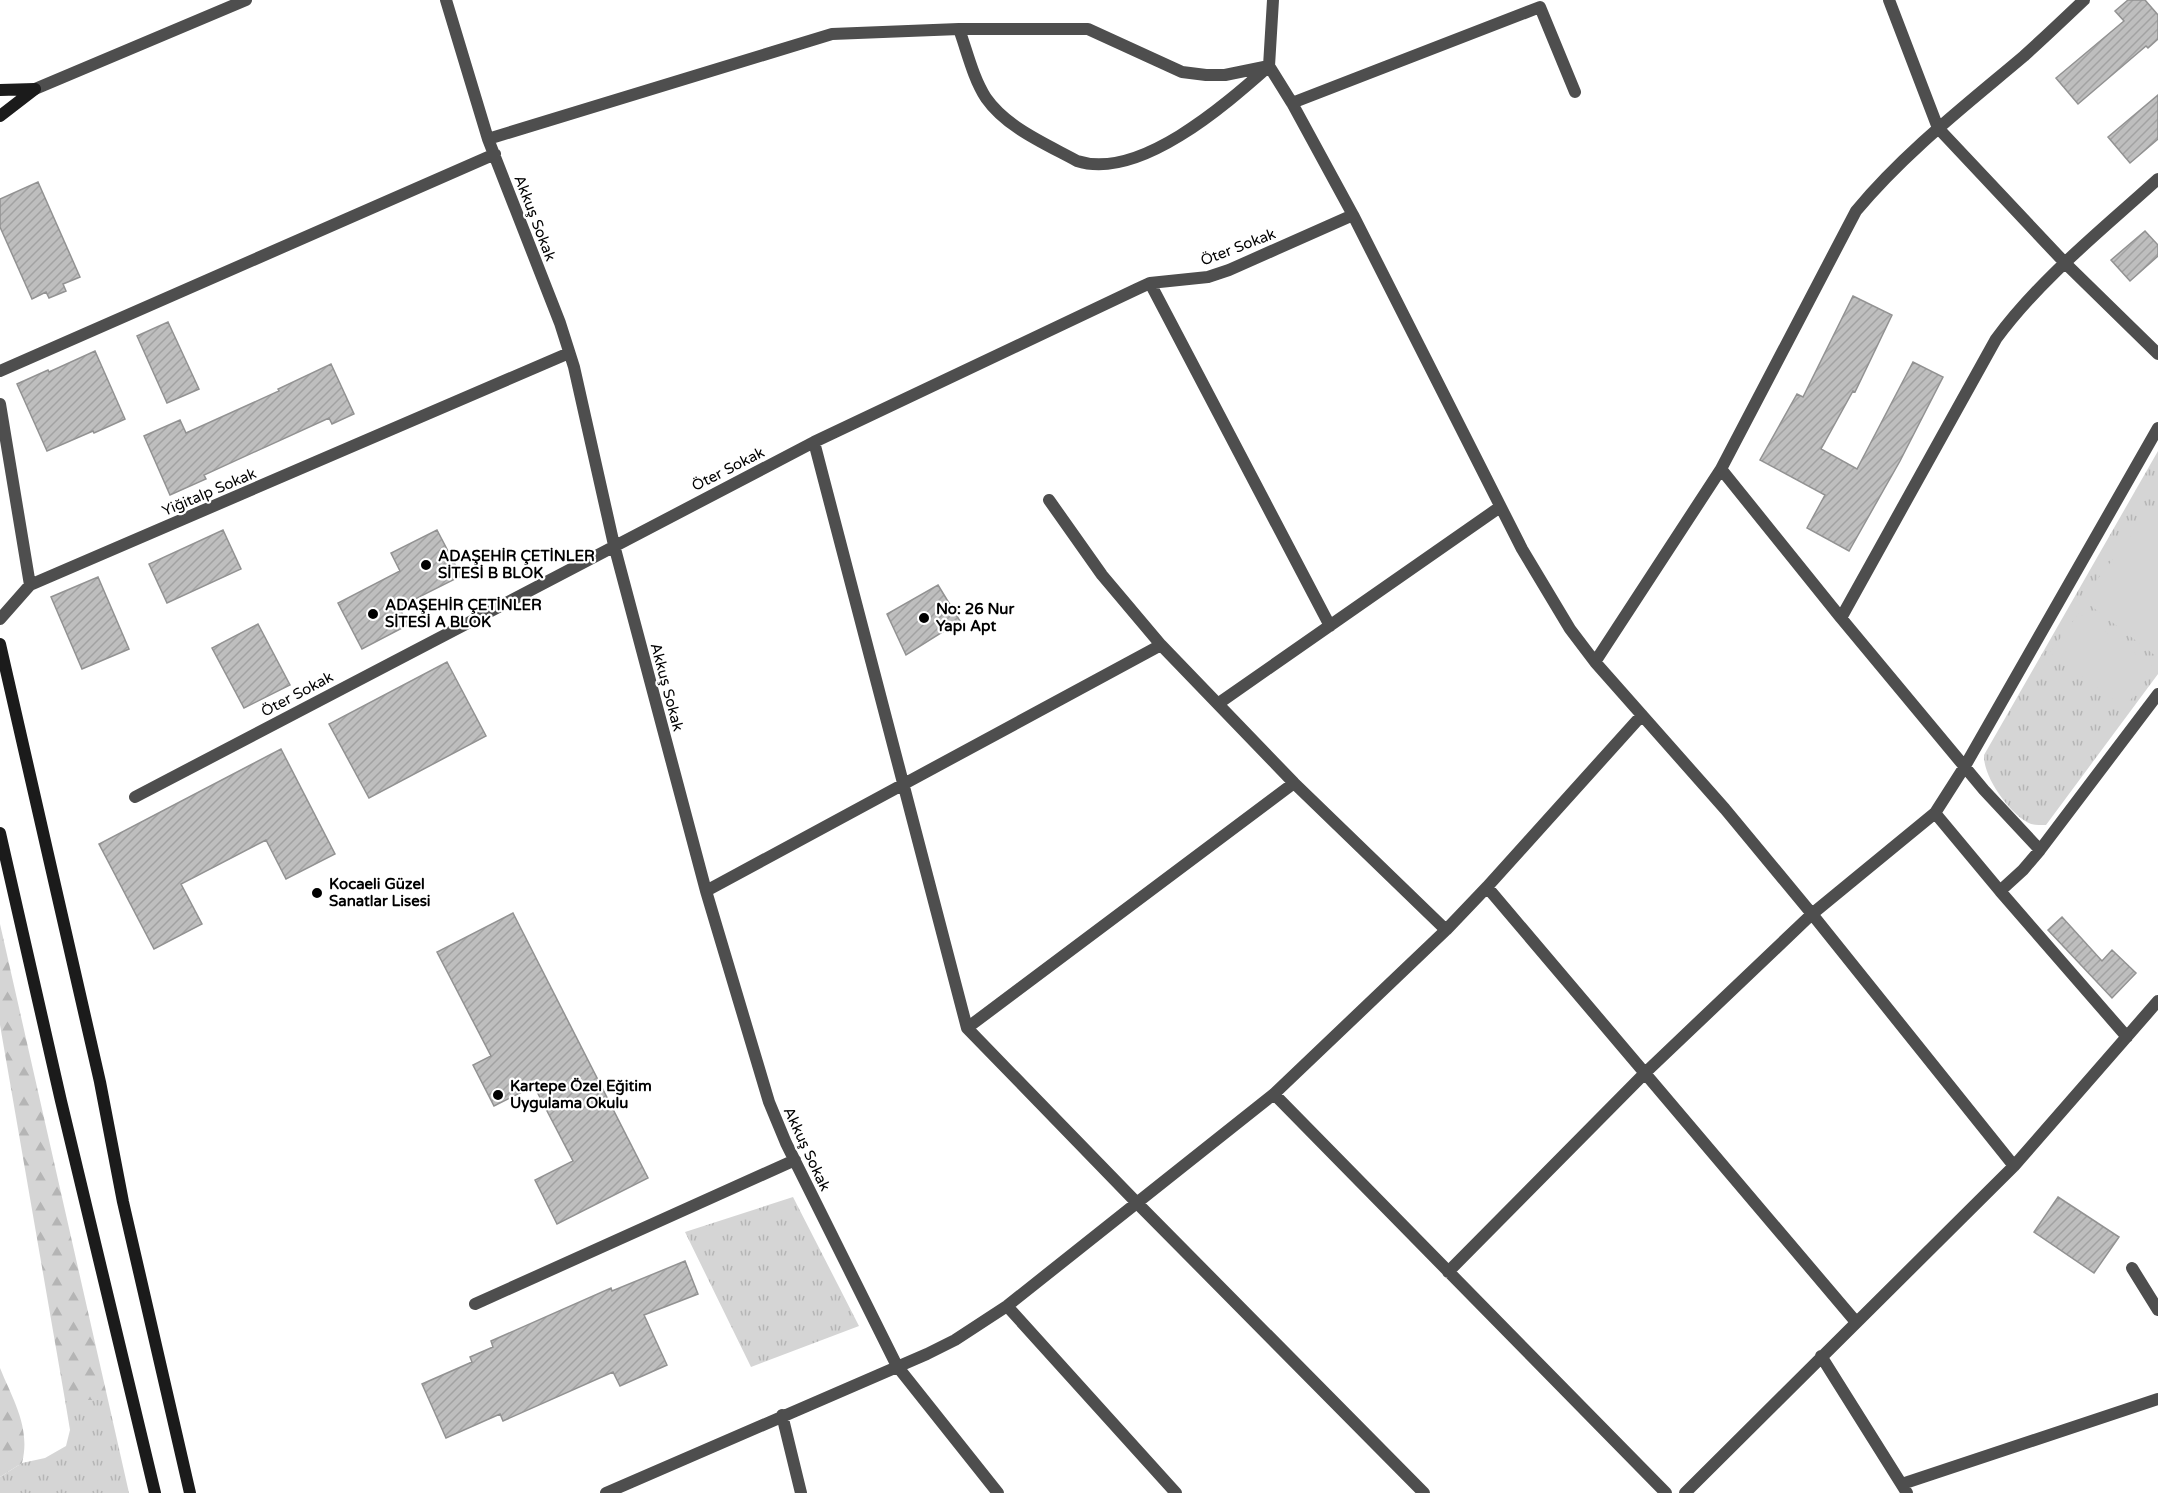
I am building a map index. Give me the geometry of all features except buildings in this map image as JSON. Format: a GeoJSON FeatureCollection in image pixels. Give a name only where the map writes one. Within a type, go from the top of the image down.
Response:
{"type":"FeatureCollection","features":[{"type":"Feature","properties":{"kind":"main road"},"geometry":{"type":"LineString","coordinates":[[0,90],[35,89]]}},
{"type":"Feature","properties":{"kind":"main road"},"geometry":{"type":"LineString","coordinates":[[0,116],[35,89]]}},
{"type":"Feature","properties":{"kind":"main road"},"geometry":{"type":"LineString","coordinates":[[0,644],[100,1082],[123,1202],[190,1493]]}},
{"type":"Feature","properties":{"kind":"main road"},"geometry":{"type":"LineString","coordinates":[[0,833],[61,1101],[155,1493]]}},
{"type":"Feature","properties":{"kind":"street"},"geometry":{"type":"LineString","coordinates":[[35,89],[246,0]]}},
{"type":"Feature","properties":{"kind":"street","name":"Akkuş Sokak"},"geometry":{"type":"LineString","coordinates":[[446,0],[488,139],[569,353],[614,545],[705,891],[769,1102],[795,1161],[897,1366],[998,1493]]}},
{"type":"Feature","properties":{"kind":"street"},"geometry":{"type":"LineString","coordinates":[[1273,0],[1269,66],[1292,103],[1353,215],[1500,507],[1557,608],[1595,662],[1718,801],[1812,914],[2014,1166]]}},
{"type":"Feature","properties":{"kind":"street"},"geometry":{"type":"LineString","coordinates":[[1889,0],[1938,128],[2065,263],[2158,354]]}},
{"type":"Feature","properties":{"kind":"street"},"geometry":{"type":"LineString","coordinates":[[1595,662],[1721,469],[1857,211],[1874,190],[1938,128],[2026,54],[2084,0]]}},
{"type":"Feature","properties":{"kind":"street"},"geometry":{"type":"LineString","coordinates":[[1292,103],[1540,7],[1575,92]]}},
{"type":"Feature","properties":{"kind":"street"},"geometry":{"type":"LineString","coordinates":[[959,29],[987,99],[1010,122],[1077,161],[1089,165],[1119,162],[1159,148],[1228,103],[1269,66]]}},
{"type":"Feature","properties":{"kind":"street"},"geometry":{"type":"LineString","coordinates":[[488,139],[832,34],[959,29],[1088,29],[1182,72],[1225,75],[1269,66]]}},
{"type":"Feature","properties":{"kind":"street"},"geometry":{"type":"LineString","coordinates":[[0,371],[495,154]]}},
{"type":"Feature","properties":{"kind":"street"},"geometry":{"type":"LineString","coordinates":[[1841,618],[1996,339],[2032,293],[2158,178]]}},
{"type":"Feature","properties":{"kind":"street","name":"Öter Sokak"},"geometry":{"type":"LineString","coordinates":[[135,796],[814,442],[1150,283],[1208,277],[1229,270],[1353,215]]}},
{"type":"Feature","properties":{"kind":"street"},"geometry":{"type":"LineString","coordinates":[[1150,283],[1330,626]]}},
{"type":"Feature","properties":{"kind":"street","name":"Yiğitalp Sokak"},"geometry":{"type":"LineString","coordinates":[[30,585],[569,353]]}},
{"type":"Feature","properties":{"kind":"street"},"geometry":{"type":"LineString","coordinates":[[0,404],[30,585],[0,619]]}},
{"type":"Feature","properties":{"kind":"street"},"geometry":{"type":"LineString","coordinates":[[1448,1272],[1646,1072],[1812,914],[1935,813],[1965,765],[2158,428]]}},
{"type":"Feature","properties":{"kind":"street"},"geometry":{"type":"LineString","coordinates":[[814,442],[967,1028],[1424,1493]]}},
{"type":"Feature","properties":{"kind":"street"},"geometry":{"type":"LineString","coordinates":[[1721,469],[1984,790],[2040,850]]}},
{"type":"Feature","properties":{"kind":"street"},"geometry":{"type":"LineString","coordinates":[[1049,500],[1102,575],[1161,645],[1294,783],[1446,930]]}},
{"type":"Feature","properties":{"kind":"street"},"geometry":{"type":"LineString","coordinates":[[1219,703],[1500,507]]}},
{"type":"Feature","properties":{"kind":"street"},"geometry":{"type":"LineString","coordinates":[[705,891],[1161,645]]}},
{"type":"Feature","properties":{"kind":"street"},"geometry":{"type":"LineString","coordinates":[[2000,891],[2040,850],[2158,694]]}},
{"type":"Feature","properties":{"kind":"street"},"geometry":{"type":"LineString","coordinates":[[606,1493],[955,1340],[1007,1306],[1274,1094],[1446,930],[1642,715]]}},
{"type":"Feature","properties":{"kind":"street"},"geometry":{"type":"LineString","coordinates":[[967,1028],[1294,783]]}},
{"type":"Feature","properties":{"kind":"street"},"geometry":{"type":"LineString","coordinates":[[1935,813],[2127,1037]]}},
{"type":"Feature","properties":{"kind":"street"},"geometry":{"type":"LineString","coordinates":[[1487,887],[1856,1322]]}},
{"type":"Feature","properties":{"kind":"street"},"geometry":{"type":"LineString","coordinates":[[1685,1493],[2014,1166],[2158,1001]]}},
{"type":"Feature","properties":{"kind":"street"},"geometry":{"type":"LineString","coordinates":[[1274,1094],[1666,1493]]}},
{"type":"Feature","properties":{"kind":"street"},"geometry":{"type":"LineString","coordinates":[[475,1304],[795,1161]]}},
{"type":"Feature","properties":{"kind":"street"},"geometry":{"type":"LineString","coordinates":[[2132,1268],[2158,1310]]}},
{"type":"Feature","properties":{"kind":"street"},"geometry":{"type":"LineString","coordinates":[[1007,1306],[1176,1493]]}},
{"type":"Feature","properties":{"kind":"street"},"geometry":{"type":"LineString","coordinates":[[1821,1356],[1905,1489],[2158,1399]]}},
{"type":"Feature","properties":{"kind":"street"},"geometry":{"type":"LineString","coordinates":[[782,1415],[801,1493]]}},
{"type":"Feature","properties":{"kind":"green space"},"geometry":{"type":"Polygon","coordinates":[[[2158,451],[2158,674],[2046,825],[2031,824],[2015,813],[1999,794],[1988,774],[1984,755],[2158,451]]]}},
{"type":"Feature","properties":{"kind":"green space"},"geometry":{"type":"Polygon","coordinates":[[[2158,501],[2158,655],[2157,657],[2082,599],[2158,501]]]}},
{"type":"Feature","properties":{"kind":"green space"},"geometry":{"type":"Polygon","coordinates":[[[2079,613],[2155,668],[2125,707],[2050,652],[2079,613]]]}},
{"type":"Feature","properties":{"kind":"green space"},"geometry":{"type":"Polygon","coordinates":[[[0,924],[108,1400],[65,1400],[0,1025],[0,924]]]}},
{"type":"Feature","properties":{"kind":"green space"},"geometry":{"type":"Polygon","coordinates":[[[793,1197],[859,1326],[751,1367],[685,1232],[793,1197]]]}},
{"type":"Feature","properties":{"kind":"green space"},"geometry":{"type":"Polygon","coordinates":[[[0,1368],[19,1414],[24,1450],[22,1463],[0,1477],[0,1368]]]}},
{"type":"Feature","properties":{"kind":"green space"},"geometry":{"type":"Polygon","coordinates":[[[65,1400],[108,1400],[129,1493],[0,1493],[0,1477],[22,1463],[45,1458],[66,1446],[70,1430],[65,1400]]]}},
{"type":"Feature","properties":{"kind":"place","name":"ADAŞEHİR ÇETİNLER SİTESİ B BLOK"},"geometry":{"type":"Point","coordinates":[426,565]}},
{"type":"Feature","properties":{"kind":"place","name":"ADAŞEHİR ÇETİNLER SİTESİ A BLOK"},"geometry":{"type":"Point","coordinates":[373,614]}},
{"type":"Feature","properties":{"kind":"place","name":"No: 26 Nur Yapı Apt"},"geometry":{"type":"Point","coordinates":[924,618]}},
{"type":"Feature","properties":{"kind":"place","name":"Kocaeli Güzel Sanatlar Lisesi"},"geometry":{"type":"Point","coordinates":[317,893]}},
{"type":"Feature","properties":{"kind":"place","name":"Kartepe Özel Eğitim Uygulama Okulu"},"geometry":{"type":"Point","coordinates":[498,1095]}}]}
